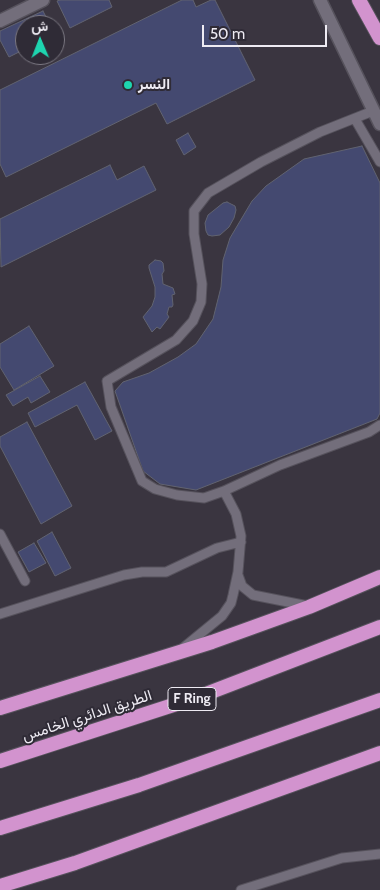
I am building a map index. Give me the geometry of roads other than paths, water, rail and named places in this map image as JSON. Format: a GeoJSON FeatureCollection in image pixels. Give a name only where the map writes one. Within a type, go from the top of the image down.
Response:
{"type":"FeatureCollection","features":[{"type":"Feature","properties":{"kind":"highway"},"geometry":{"type":"LineString","coordinates":[[360,0],[380,38]]}},
{"type":"Feature","properties":{"kind":"highway"},"geometry":{"type":"LineString","coordinates":[[0,708],[212,642],[310,607],[380,577]]}},
{"type":"Feature","properties":{"kind":"highway","name":"الطريق الدائري الخامس"},"geometry":{"type":"LineString","coordinates":[[0,762],[198,696],[380,627]]}},
{"type":"Feature","properties":{"kind":"highway"},"geometry":{"type":"LineString","coordinates":[[0,828],[139,786],[380,700]]}},
{"type":"Feature","properties":{"kind":"highway"},"geometry":{"type":"LineString","coordinates":[[0,886],[103,853],[380,754]]}},
{"type":"Feature","properties":{"kind":"street"},"geometry":{"type":"LineString","coordinates":[[0,21],[42,0]]}},
{"type":"Feature","properties":{"kind":"street"},"geometry":{"type":"LineString","coordinates":[[320,0],[380,124]]}},
{"type":"Feature","properties":{"kind":"lane"},"geometry":{"type":"LineString","coordinates":[[374,111],[320,132],[261,162],[208,193],[194,212],[194,234],[202,284],[201,302],[193,321],[176,340],[107,381],[111,407],[142,481],[155,489],[177,495],[204,498],[224,491],[280,465],[370,432],[380,425]]}},
{"type":"Feature","properties":{"kind":"lane"},"geometry":{"type":"LineString","coordinates":[[355,118],[380,162]]}},
{"type":"Feature","properties":{"kind":"lane"},"geometry":{"type":"LineString","coordinates":[[177,653],[216,621],[227,610],[231,602],[238,572],[241,542],[240,524],[224,491]]}},
{"type":"Feature","properties":{"kind":"lane"},"geometry":{"type":"LineString","coordinates":[[0,534],[25,581]]}},
{"type":"Feature","properties":{"kind":"lane"},"geometry":{"type":"LineString","coordinates":[[0,614],[124,575],[166,572],[217,548],[241,542]]}},
{"type":"Feature","properties":{"kind":"lane"},"geometry":{"type":"LineString","coordinates":[[238,572],[242,586],[252,595],[310,607]]}},
{"type":"Feature","properties":{"kind":"lane"},"geometry":{"type":"LineString","coordinates":[[241,890],[342,858],[380,854]]}},
{"type":"Feature","properties":{"kind":"place","name":"النسر"},"geometry":{"type":"Point","coordinates":[128,85]}}]}
